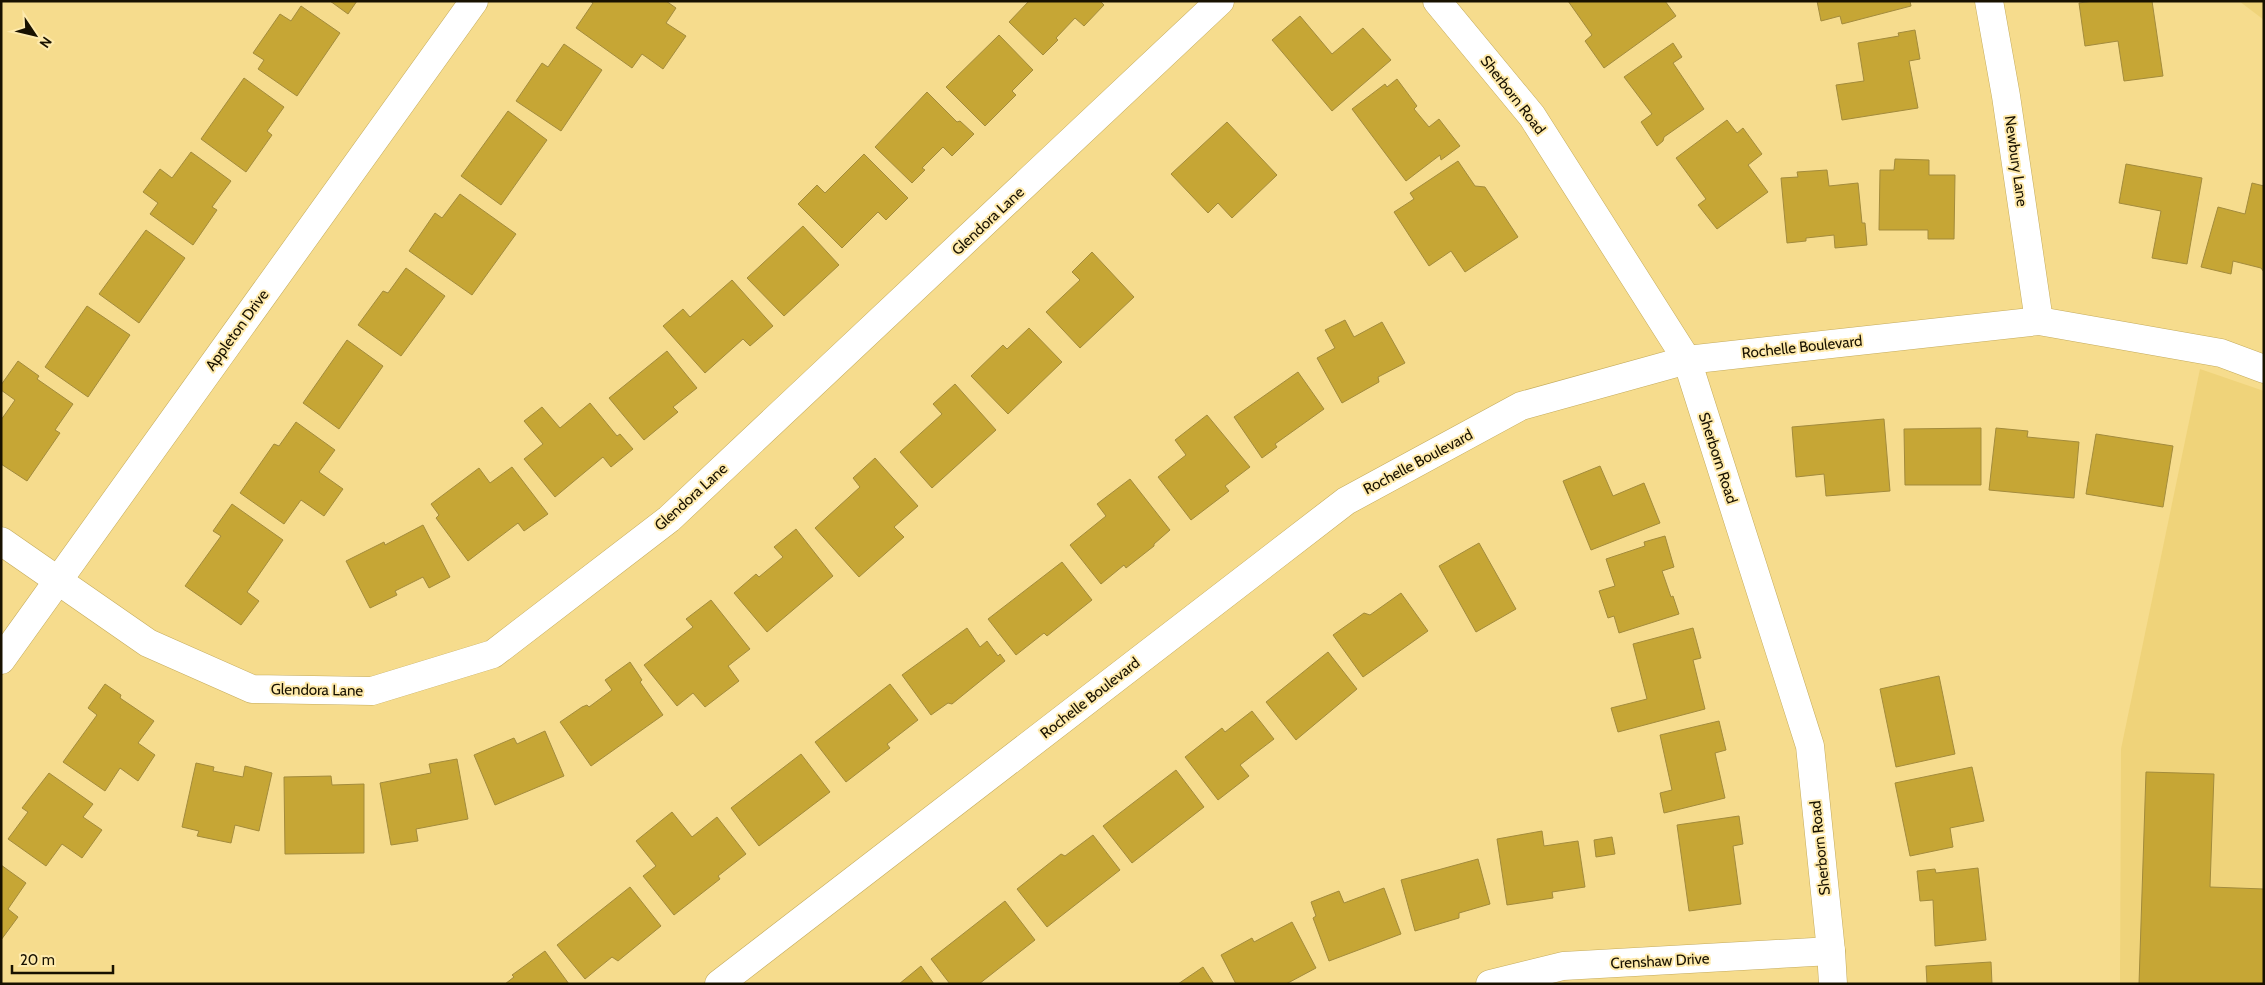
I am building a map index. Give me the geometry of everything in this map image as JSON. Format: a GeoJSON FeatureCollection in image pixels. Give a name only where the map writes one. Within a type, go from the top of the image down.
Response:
{"type":"FeatureCollection","features":[{"type":"Feature","properties":{"kind":"street","name":"Appleton Drive"},"geometry":{"type":"LineString","coordinates":[[1,660],[474,1]]}},
{"type":"Feature","properties":{"kind":"street","name":"Glendora Lane"},"geometry":{"type":"LineString","coordinates":[[1,541],[148,644],[252,689],[372,691],[493,654],[669,518],[1220,1]]}},
{"type":"Feature","properties":{"kind":"street","name":"Sherborn Road"},"geometry":{"type":"LineString","coordinates":[[1437,1],[1532,116],[1687,360],[1810,746],[1833,984]]}},
{"type":"Feature","properties":{"kind":"street","name":"Newbury Lane"},"geometry":{"type":"LineString","coordinates":[[1989,1],[2006,96],[2039,321]]}},
{"type":"Feature","properties":{"kind":"street","name":"Rochelle Boulevard"},"geometry":{"type":"LineString","coordinates":[[719,984],[1346,502],[1521,406],[1687,360],[2039,321],[2221,352],[2264,369]]}},
{"type":"Feature","properties":{"kind":"street","name":"Crenshaw Drive"},"geometry":{"type":"LineString","coordinates":[[1490,984],[1563,966],[1831,951]]}},
{"type":"Feature","properties":{"kind":"shaded area"},"geometry":{"type":"Polygon","coordinates":[[[2239,1],[2264,1],[2264,20],[2239,1]]]}},
{"type":"Feature","properties":{"kind":"shaded area"},"geometry":{"type":"Polygon","coordinates":[[[2200,369],[2264,391],[2264,984],[2120,984],[2121,749],[2200,369]]]}},
{"type":"Feature","properties":{"kind":"building"},"geometry":{"type":"Polygon","coordinates":[[[330,1],[357,1],[348,14],[330,1]]]}},
{"type":"Feature","properties":{"kind":"building"},"geometry":{"type":"Polygon","coordinates":[[[590,1],[666,1],[676,8],[666,23],[686,36],[663,69],[642,54],[632,68],[576,28],[593,3],[590,1]]]}},
{"type":"Feature","properties":{"kind":"building"},"geometry":{"type":"Polygon","coordinates":[[[1029,1],[1100,1],[1104,5],[1084,26],[1075,18],[1056,38],[1058,40],[1043,55],[1009,22],[1029,1]]]}},
{"type":"Feature","properties":{"kind":"building"},"geometry":{"type":"Polygon","coordinates":[[[1568,1],[1665,1],[1676,16],[1604,68],[1585,41],[1592,35],[1568,1]]]}},
{"type":"Feature","properties":{"kind":"building"},"geometry":{"type":"Polygon","coordinates":[[[1817,1],[1910,1],[1911,6],[1842,24],[1840,16],[1821,21],[1817,1]]]}},
{"type":"Feature","properties":{"kind":"building"},"geometry":{"type":"Polygon","coordinates":[[[2093,1],[2152,1],[2163,76],[2124,81],[2118,41],[2085,46],[2079,3],[2093,1]]]}},
{"type":"Feature","properties":{"kind":"building"},"geometry":{"type":"Polygon","coordinates":[[[301,6],[340,33],[297,96],[258,69],[264,60],[253,53],[280,14],[291,21],[301,6]]]}},
{"type":"Feature","properties":{"kind":"building"},"geometry":{"type":"Polygon","coordinates":[[[1300,16],[1332,54],[1363,28],[1391,60],[1332,111],[1272,40],[1300,16]]]}},
{"type":"Feature","properties":{"kind":"building"},"geometry":{"type":"Polygon","coordinates":[[[1915,30],[1920,59],[1909,61],[1918,108],[1842,120],[1836,85],[1864,81],[1858,43],[1899,36],[1898,33],[1915,30]]]}},
{"type":"Feature","properties":{"kind":"building"},"geometry":{"type":"Polygon","coordinates":[[[999,35],[1033,70],[1012,91],[1016,95],[985,126],[946,87],[999,35]]]}},
{"type":"Feature","properties":{"kind":"building"},"geometry":{"type":"Polygon","coordinates":[[[1673,43],[1682,57],[1673,63],[1704,109],[1664,137],[1663,141],[1657,146],[1641,122],[1652,114],[1624,77],[1673,43]]]}},
{"type":"Feature","properties":{"kind":"building"},"geometry":{"type":"Polygon","coordinates":[[[564,44],[602,70],[561,131],[516,101],[542,63],[548,67],[564,44]]]}},
{"type":"Feature","properties":{"kind":"building"},"geometry":{"type":"Polygon","coordinates":[[[244,78],[284,107],[267,131],[272,135],[246,172],[201,139],[244,78]]]}},
{"type":"Feature","properties":{"kind":"building"},"geometry":{"type":"Polygon","coordinates":[[[1397,79],[1417,106],[1414,109],[1429,127],[1439,119],[1460,146],[1441,160],[1440,155],[1406,181],[1352,109],[1385,84],[1387,87],[1397,79]]]}},
{"type":"Feature","properties":{"kind":"building"},"geometry":{"type":"Polygon","coordinates":[[[927,92],[957,122],[960,121],[974,134],[952,156],[943,147],[922,168],[925,170],[912,183],[875,147],[927,92]]]}},
{"type":"Feature","properties":{"kind":"building"},"geometry":{"type":"Polygon","coordinates":[[[508,111],[547,140],[501,205],[461,176],[508,111]]]}},
{"type":"Feature","properties":{"kind":"building"},"geometry":{"type":"Polygon","coordinates":[[[1727,120],[1737,133],[1743,128],[1762,154],[1748,165],[1768,192],[1717,229],[1698,205],[1706,199],[1676,158],[1727,120]]]}},
{"type":"Feature","properties":{"kind":"building"},"geometry":{"type":"Polygon","coordinates":[[[1227,122],[1277,175],[1232,218],[1218,203],[1208,213],[1171,174],[1227,122]]]}},
{"type":"Feature","properties":{"kind":"building"},"geometry":{"type":"Polygon","coordinates":[[[191,152],[231,181],[212,207],[217,210],[193,245],[150,214],[158,203],[143,192],[160,169],[172,178],[191,152]]]}},
{"type":"Feature","properties":{"kind":"building"},"geometry":{"type":"Polygon","coordinates":[[[864,154],[908,198],[886,220],[878,212],[842,248],[798,204],[817,185],[825,193],[864,154]]]}},
{"type":"Feature","properties":{"kind":"building"},"geometry":{"type":"Polygon","coordinates":[[[1895,159],[1929,160],[1929,175],[1955,175],[1954,239],[1928,239],[1928,230],[1879,230],[1880,170],[1894,170],[1895,159]]]}},
{"type":"Feature","properties":{"kind":"building"},"geometry":{"type":"Polygon","coordinates":[[[1458,161],[1475,186],[1485,187],[1518,237],[1465,272],[1451,251],[1429,266],[1394,212],[1414,199],[1410,193],[1458,161]]]}},
{"type":"Feature","properties":{"kind":"building"},"geometry":{"type":"Polygon","coordinates":[[[2126,164],[2202,178],[2187,264],[2152,258],[2161,211],[2119,203],[2126,164]]]}},
{"type":"Feature","properties":{"kind":"building"},"geometry":{"type":"Polygon","coordinates":[[[1827,170],[1829,186],[1858,183],[1862,223],[1865,223],[1867,245],[1835,248],[1834,235],[1806,238],[1806,241],[1787,243],[1781,178],[1798,177],[1797,172],[1827,170]]]}},
{"type":"Feature","properties":{"kind":"building"},"geometry":{"type":"Polygon","coordinates":[[[2252,183],[2264,186],[2264,272],[2261,268],[2233,261],[2231,274],[2201,267],[2218,207],[2245,214],[2252,183]]]}},
{"type":"Feature","properties":{"kind":"building"},"geometry":{"type":"Polygon","coordinates":[[[460,194],[516,234],[472,295],[409,251],[435,213],[442,218],[460,194]]]}},
{"type":"Feature","properties":{"kind":"building"},"geometry":{"type":"Polygon","coordinates":[[[803,226],[839,265],[784,316],[747,278],[803,226]]]}},
{"type":"Feature","properties":{"kind":"building"},"geometry":{"type":"Polygon","coordinates":[[[146,230],[185,258],[139,323],[99,294],[146,230]]]}},
{"type":"Feature","properties":{"kind":"building"},"geometry":{"type":"Polygon","coordinates":[[[1092,252],[1134,297],[1080,348],[1046,312],[1080,280],[1072,272],[1092,252]]]}},
{"type":"Feature","properties":{"kind":"building"},"geometry":{"type":"Polygon","coordinates":[[[406,268],[445,296],[401,356],[358,325],[383,291],[388,293],[406,268]]]}},
{"type":"Feature","properties":{"kind":"building"},"geometry":{"type":"Polygon","coordinates":[[[732,280],[773,326],[750,346],[743,339],[705,373],[663,326],[683,309],[690,317],[732,280]]]}},
{"type":"Feature","properties":{"kind":"building"},"geometry":{"type":"Polygon","coordinates":[[[87,306],[130,335],[88,397],[45,367],[87,306]]]}},
{"type":"Feature","properties":{"kind":"building"},"geometry":{"type":"Polygon","coordinates":[[[1345,320],[1354,337],[1382,322],[1405,363],[1378,377],[1379,382],[1342,403],[1317,358],[1335,348],[1325,330],[1345,320]]]}},
{"type":"Feature","properties":{"kind":"building"},"geometry":{"type":"Polygon","coordinates":[[[1029,328],[1062,362],[1008,414],[971,376],[1003,345],[1007,349],[1029,328]]]}},
{"type":"Feature","properties":{"kind":"building"},"geometry":{"type":"Polygon","coordinates":[[[347,340],[383,366],[339,429],[303,403],[347,340]]]}},
{"type":"Feature","properties":{"kind":"building"},"geometry":{"type":"Polygon","coordinates":[[[667,351],[697,388],[673,407],[678,412],[644,440],[609,398],[667,351]]]}},
{"type":"Feature","properties":{"kind":"building"},"geometry":{"type":"Polygon","coordinates":[[[18,361],[39,376],[37,379],[73,404],[55,430],[60,433],[27,481],[1,464],[1,420],[15,400],[1,390],[1,385],[18,361]]]}},
{"type":"Feature","properties":{"kind":"building"},"geometry":{"type":"Polygon","coordinates":[[[1298,372],[1324,409],[1275,444],[1277,447],[1262,458],[1234,417],[1298,372]]]}},
{"type":"Feature","properties":{"kind":"building"},"geometry":{"type":"Polygon","coordinates":[[[955,384],[996,430],[932,488],[900,452],[942,414],[933,404],[955,384]]]}},
{"type":"Feature","properties":{"kind":"building"},"geometry":{"type":"Polygon","coordinates":[[[590,403],[617,436],[620,434],[633,449],[611,467],[603,457],[555,497],[524,459],[543,444],[524,421],[542,407],[560,428],[590,403]]]}},
{"type":"Feature","properties":{"kind":"building"},"geometry":{"type":"Polygon","coordinates":[[[1207,415],[1250,467],[1225,486],[1229,491],[1191,520],[1158,477],[1186,455],[1175,440],[1207,415]]]}},
{"type":"Feature","properties":{"kind":"building"},"geometry":{"type":"Polygon","coordinates":[[[1884,419],[1890,491],[1826,496],[1824,474],[1796,477],[1792,427],[1884,419]]]}},
{"type":"Feature","properties":{"kind":"building"},"geometry":{"type":"Polygon","coordinates":[[[296,422],[335,450],[319,472],[343,489],[324,516],[301,500],[284,524],[240,493],[274,444],[279,446],[296,422]]]}},
{"type":"Feature","properties":{"kind":"building"},"geometry":{"type":"Polygon","coordinates":[[[1981,428],[1981,485],[1905,485],[1904,429],[1981,428]]]}},
{"type":"Feature","properties":{"kind":"building"},"geometry":{"type":"Polygon","coordinates":[[[1996,428],[2028,431],[2027,437],[2079,442],[2074,498],[1989,490],[1996,428]]]}},
{"type":"Feature","properties":{"kind":"building"},"geometry":{"type":"Polygon","coordinates":[[[2096,434],[2173,446],[2163,507],[2086,494],[2096,434]]]}},
{"type":"Feature","properties":{"kind":"building"},"geometry":{"type":"Polygon","coordinates":[[[875,458],[918,506],[894,527],[904,537],[859,577],[815,528],[860,487],[853,478],[875,458]]]}},
{"type":"Feature","properties":{"kind":"building"},"geometry":{"type":"Polygon","coordinates":[[[1600,466],[1613,496],[1644,483],[1660,523],[1591,550],[1563,481],[1600,466]]]}},
{"type":"Feature","properties":{"kind":"building"},"geometry":{"type":"Polygon","coordinates":[[[512,467],[548,514],[524,531],[518,523],[468,561],[436,518],[439,515],[431,504],[479,468],[490,483],[512,467]]]}},
{"type":"Feature","properties":{"kind":"building"},"geometry":{"type":"Polygon","coordinates":[[[1130,479],[1170,530],[1154,546],[1126,568],[1124,565],[1101,584],[1070,545],[1106,516],[1097,504],[1130,479]]]}},
{"type":"Feature","properties":{"kind":"building"},"geometry":{"type":"Polygon","coordinates":[[[232,504],[283,540],[247,592],[259,601],[241,625],[185,586],[221,536],[213,531],[232,504]]]}},
{"type":"Feature","properties":{"kind":"building"},"geometry":{"type":"Polygon","coordinates":[[[423,525],[450,577],[429,588],[423,577],[395,591],[397,595],[370,608],[346,561],[384,542],[385,545],[423,525]]]}},
{"type":"Feature","properties":{"kind":"building"},"geometry":{"type":"Polygon","coordinates":[[[796,529],[833,576],[767,632],[734,593],[756,574],[759,577],[783,557],[774,547],[796,529]]]}},
{"type":"Feature","properties":{"kind":"building"},"geometry":{"type":"Polygon","coordinates":[[[1665,536],[1674,567],[1662,571],[1679,614],[1619,633],[1614,616],[1608,618],[1599,591],[1615,586],[1606,559],[1645,546],[1644,542],[1665,536]]]}},
{"type":"Feature","properties":{"kind":"building"},"geometry":{"type":"Polygon","coordinates":[[[1479,543],[1516,609],[1476,632],[1439,566],[1479,543]]]}},
{"type":"Feature","properties":{"kind":"building"},"geometry":{"type":"Polygon","coordinates":[[[1062,562],[1092,600],[1047,636],[1044,633],[1016,655],[988,619],[1062,562]]]}},
{"type":"Feature","properties":{"kind":"building"},"geometry":{"type":"Polygon","coordinates":[[[1401,593],[1428,631],[1363,677],[1333,635],[1364,613],[1370,615],[1401,593]]]}},
{"type":"Feature","properties":{"kind":"building"},"geometry":{"type":"Polygon","coordinates":[[[711,600],[750,649],[728,666],[739,681],[705,707],[693,693],[677,706],[644,665],[693,627],[686,619],[711,600]]]}},
{"type":"Feature","properties":{"kind":"building"},"geometry":{"type":"Polygon","coordinates":[[[967,628],[980,647],[987,641],[998,656],[1000,654],[1005,661],[952,704],[948,703],[931,715],[902,675],[967,628]]]}},
{"type":"Feature","properties":{"kind":"building"},"geometry":{"type":"Polygon","coordinates":[[[1693,628],[1701,658],[1693,660],[1705,709],[1618,732],[1611,708],[1647,699],[1633,644],[1693,628]]]}},
{"type":"Feature","properties":{"kind":"building"},"geometry":{"type":"Polygon","coordinates":[[[1328,652],[1357,689],[1296,740],[1266,702],[1328,652]]]}},
{"type":"Feature","properties":{"kind":"building"},"geometry":{"type":"Polygon","coordinates":[[[630,662],[642,680],[640,682],[663,715],[591,766],[560,722],[582,707],[587,705],[589,707],[612,690],[605,680],[630,662]]]}},
{"type":"Feature","properties":{"kind":"building"},"geometry":{"type":"Polygon","coordinates":[[[1939,676],[1955,754],[1896,767],[1880,689],[1939,676]]]}},
{"type":"Feature","properties":{"kind":"building"},"geometry":{"type":"Polygon","coordinates":[[[105,684],[121,695],[120,698],[154,721],[138,743],[155,755],[138,781],[120,768],[105,791],[63,762],[97,715],[88,708],[105,684]]]}},
{"type":"Feature","properties":{"kind":"building"},"geometry":{"type":"Polygon","coordinates":[[[890,684],[918,720],[887,744],[890,748],[846,782],[815,742],[890,684]]]}},
{"type":"Feature","properties":{"kind":"building"},"geometry":{"type":"Polygon","coordinates":[[[1252,711],[1274,739],[1240,765],[1249,776],[1218,800],[1185,757],[1222,728],[1225,732],[1252,711]]]}},
{"type":"Feature","properties":{"kind":"building"},"geometry":{"type":"Polygon","coordinates":[[[1719,721],[1726,750],[1715,753],[1725,798],[1664,813],[1660,793],[1672,790],[1660,735],[1719,721]]]}},
{"type":"Feature","properties":{"kind":"building"},"geometry":{"type":"Polygon","coordinates":[[[545,731],[564,776],[495,805],[474,755],[514,738],[517,744],[545,731]]]}},
{"type":"Feature","properties":{"kind":"building"},"geometry":{"type":"Polygon","coordinates":[[[801,754],[830,792],[759,846],[731,808],[801,754]]]}},
{"type":"Feature","properties":{"kind":"building"},"geometry":{"type":"Polygon","coordinates":[[[457,759],[468,819],[416,829],[418,841],[391,845],[380,783],[431,773],[429,764],[457,759]]]}},
{"type":"Feature","properties":{"kind":"building"},"geometry":{"type":"Polygon","coordinates":[[[196,763],[214,767],[213,771],[243,777],[245,766],[272,773],[259,831],[235,825],[231,843],[197,836],[199,831],[182,827],[196,763]]]}},
{"type":"Feature","properties":{"kind":"building"},"geometry":{"type":"Polygon","coordinates":[[[1972,767],[1984,821],[1950,828],[1953,847],[1910,856],[1895,783],[1972,767]]]}},
{"type":"Feature","properties":{"kind":"building"},"geometry":{"type":"Polygon","coordinates":[[[1176,770],[1204,807],[1132,863],[1103,826],[1176,770]]]}},
{"type":"Feature","properties":{"kind":"building"},"geometry":{"type":"Polygon","coordinates":[[[2146,772],[2214,774],[2210,887],[2264,889],[2264,984],[2139,984],[2146,772]]]}},
{"type":"Feature","properties":{"kind":"building"},"geometry":{"type":"Polygon","coordinates":[[[49,773],[93,804],[83,817],[102,830],[82,858],[62,844],[46,866],[8,839],[28,812],[22,808],[49,773]]]}},
{"type":"Feature","properties":{"kind":"building"},"geometry":{"type":"Polygon","coordinates":[[[331,776],[332,785],[364,784],[364,853],[285,854],[284,777],[331,776]]]}},
{"type":"Feature","properties":{"kind":"building"},"geometry":{"type":"Polygon","coordinates":[[[672,812],[692,837],[717,817],[746,854],[718,876],[720,879],[674,915],[643,876],[656,866],[636,841],[672,812]]]}},
{"type":"Feature","properties":{"kind":"building"},"geometry":{"type":"Polygon","coordinates":[[[1739,816],[1743,844],[1733,846],[1741,904],[1689,911],[1677,825],[1739,816]]]}},
{"type":"Feature","properties":{"kind":"building"},"geometry":{"type":"Polygon","coordinates":[[[1542,831],[1544,846],[1578,841],[1585,887],[1552,892],[1553,898],[1507,905],[1497,839],[1542,831]]]}},
{"type":"Feature","properties":{"kind":"building"},"geometry":{"type":"Polygon","coordinates":[[[1093,835],[1120,870],[1047,927],[1017,889],[1061,854],[1065,856],[1093,835]]]}},
{"type":"Feature","properties":{"kind":"building"},"geometry":{"type":"Polygon","coordinates":[[[1612,837],[1615,854],[1596,857],[1594,840],[1612,837]]]}},
{"type":"Feature","properties":{"kind":"building"},"geometry":{"type":"Polygon","coordinates":[[[1478,859],[1490,904],[1459,913],[1459,918],[1415,931],[1401,880],[1478,859]]]}},
{"type":"Feature","properties":{"kind":"building"},"geometry":{"type":"Polygon","coordinates":[[[1,865],[26,883],[8,909],[18,917],[1,940],[1,865]]]}},
{"type":"Feature","properties":{"kind":"building"},"geometry":{"type":"Polygon","coordinates":[[[1978,868],[1986,940],[1935,946],[1933,900],[1920,901],[1917,871],[1935,869],[1936,873],[1978,868]]]}},
{"type":"Feature","properties":{"kind":"building"},"geometry":{"type":"Polygon","coordinates":[[[630,887],[661,926],[618,961],[612,957],[585,979],[557,945],[630,887]]]}},
{"type":"Feature","properties":{"kind":"building"},"geometry":{"type":"Polygon","coordinates":[[[1384,888],[1401,934],[1329,961],[1313,918],[1316,916],[1311,902],[1339,891],[1344,903],[1384,888]]]}},
{"type":"Feature","properties":{"kind":"building"},"geometry":{"type":"Polygon","coordinates":[[[1005,901],[1035,940],[979,984],[950,984],[931,959],[1005,901]]]}},
{"type":"Feature","properties":{"kind":"building"},"geometry":{"type":"Polygon","coordinates":[[[1292,922],[1316,968],[1286,984],[1236,984],[1221,955],[1252,938],[1254,942],[1292,922]]]}},
{"type":"Feature","properties":{"kind":"building"},"geometry":{"type":"Polygon","coordinates":[[[545,951],[569,984],[505,984],[514,977],[512,975],[545,951]]]}},
{"type":"Feature","properties":{"kind":"building"},"geometry":{"type":"Polygon","coordinates":[[[1991,962],[1992,984],[1927,984],[1926,966],[1991,962]]]}},
{"type":"Feature","properties":{"kind":"building"},"geometry":{"type":"Polygon","coordinates":[[[921,966],[934,984],[899,984],[921,966]]]}},
{"type":"Feature","properties":{"kind":"building"},"geometry":{"type":"Polygon","coordinates":[[[1203,967],[1214,984],[1178,984],[1203,967]]]}}]}
